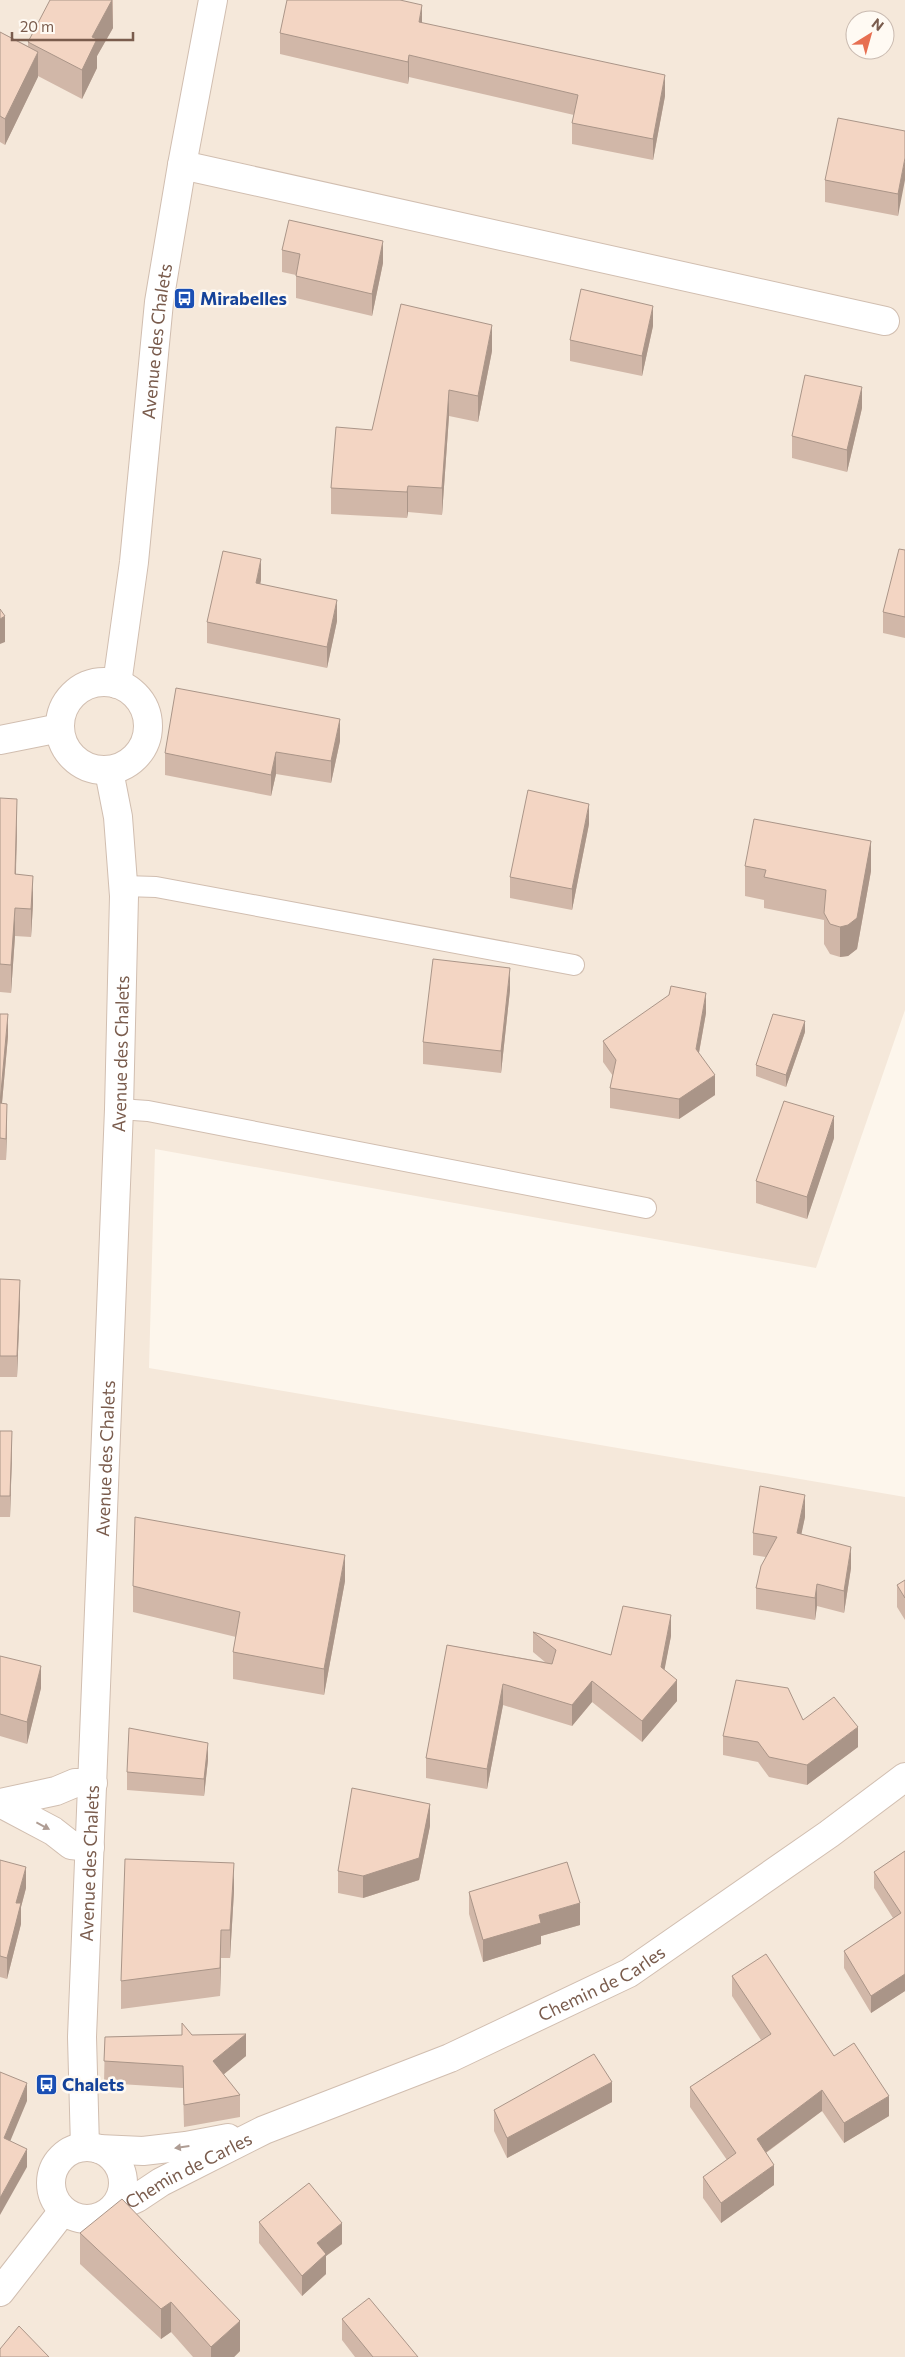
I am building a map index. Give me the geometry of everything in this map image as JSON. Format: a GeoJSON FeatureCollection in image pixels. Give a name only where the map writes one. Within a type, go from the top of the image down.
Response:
{"type":"FeatureCollection","features":[{"type":"Feature","properties":{"kind":"street","name":"Avenue des Chalets"},"geometry":{"type":"LineString","coordinates":[[117,684],[134,562],[159,302],[182,165],[214,0]]}},
{"type":"Feature","properties":{"kind":"street"},"geometry":{"type":"LineString","coordinates":[[182,165],[885,321]]}},
{"type":"Feature","properties":{"kind":"street"},"geometry":{"type":"LineString","coordinates":[[94,683],[117,684],[132,693],[143,706],[149,722],[147,740],[139,755],[125,766],[109,771],[91,769],[76,760],[64,746],[60,728],[61,716],[66,705],[82,688],[94,683]]}},
{"type":"Feature","properties":{"kind":"street"},"geometry":{"type":"LineString","coordinates":[[3,739],[60,728]]}},
{"type":"Feature","properties":{"kind":"street","name":"Avenue des Chalets"},"geometry":{"type":"LineString","coordinates":[[92,2148],[82,2037],[120,1109],[124,886],[118,817],[109,771]]}},
{"type":"Feature","properties":{"kind":"street","name":"Chemin de Carles"},"geometry":{"type":"LineString","coordinates":[[113,2209],[137,2198],[161,2182],[264,2130],[450,2058],[629,1973],[829,1834],[905,1777]]}},
{"type":"Feature","properties":{"kind":"street"},"geometry":{"type":"LineString","coordinates":[[0,1803],[56,1792],[75,1783],[93,1783]]}},
{"type":"Feature","properties":{"kind":"street"},"geometry":{"type":"LineString","coordinates":[[0,1803],[53,1831],[71,1845],[90,1847]]}},
{"type":"Feature","properties":{"kind":"street","name":"Chemin de Carles"},"geometry":{"type":"LineString","coordinates":[[92,2148],[144,2151],[186,2146],[264,2130]]}},
{"type":"Feature","properties":{"kind":"street"},"geometry":{"type":"LineString","coordinates":[[92,2148],[113,2158],[121,2171],[123,2192],[113,2209],[102,2217],[88,2220],[75,2218],[63,2211],[56,2203],[52,2193],[53,2172],[65,2154],[74,2149],[92,2148]]}},
{"type":"Feature","properties":{"kind":"street"},"geometry":{"type":"LineString","coordinates":[[0,2292],[63,2211]]}},
{"type":"Feature","properties":{"kind":"lane"},"geometry":{"type":"LineString","coordinates":[[124,886],[156,887],[574,966]]}},
{"type":"Feature","properties":{"kind":"lane"},"geometry":{"type":"LineString","coordinates":[[120,1109],[148,1111],[646,1208]]}},
{"type":"Feature","properties":{"kind":"shaded area"},"geometry":{"type":"Polygon","coordinates":[[[0,0],[905,0],[905,1010],[816,1268],[155,1149],[149,1368],[905,1497],[905,2357],[0,2357],[0,0]]]}},
{"type":"Feature","properties":{"kind":"building"},"geometry":{"type":"Polygon","coordinates":[[[50,0],[112,0],[92,37],[97,39],[82,70],[28,42],[50,0]]]}},
{"type":"Feature","properties":{"kind":"building"},"geometry":{"type":"Polygon","coordinates":[[[287,0],[400,0],[422,5],[419,22],[665,75],[653,139],[572,123],[578,95],[409,55],[408,62],[280,33],[287,0]]]}},
{"type":"Feature","properties":{"kind":"building"},"geometry":{"type":"Polygon","coordinates":[[[0,32],[38,52],[5,119],[0,116],[0,32]]]}},
{"type":"Feature","properties":{"kind":"building"},"geometry":{"type":"Polygon","coordinates":[[[838,118],[905,131],[905,158],[898,194],[825,180],[838,118]]]}},
{"type":"Feature","properties":{"kind":"building"},"geometry":{"type":"Polygon","coordinates":[[[289,220],[383,241],[372,294],[296,276],[300,254],[282,250],[289,220]]]}},
{"type":"Feature","properties":{"kind":"building"},"geometry":{"type":"Polygon","coordinates":[[[581,289],[653,306],[642,356],[570,340],[581,289]]]}},
{"type":"Feature","properties":{"kind":"building"},"geometry":{"type":"Polygon","coordinates":[[[401,304],[492,325],[478,396],[449,390],[442,488],[408,486],[407,492],[331,488],[336,427],[372,430],[401,304]]]}},
{"type":"Feature","properties":{"kind":"building"},"geometry":{"type":"Polygon","coordinates":[[[805,375],[862,387],[847,450],[792,436],[805,375]]]}},
{"type":"Feature","properties":{"kind":"building"},"geometry":{"type":"Polygon","coordinates":[[[899,549],[905,550],[905,617],[883,612],[899,549]]]}},
{"type":"Feature","properties":{"kind":"building"},"geometry":{"type":"Polygon","coordinates":[[[223,551],[261,559],[256,583],[337,600],[327,647],[207,622],[223,551]]]}},
{"type":"Feature","properties":{"kind":"building"},"geometry":{"type":"Polygon","coordinates":[[[0,609],[5,616],[0,619],[0,609]]]}},
{"type":"Feature","properties":{"kind":"building"},"geometry":{"type":"Polygon","coordinates":[[[176,688],[340,719],[331,761],[276,752],[271,775],[165,753],[176,688]]]}},
{"type":"Feature","properties":{"kind":"building"},"geometry":{"type":"Polygon","coordinates":[[[528,790],[589,804],[572,889],[510,877],[528,790]]]}},
{"type":"Feature","properties":{"kind":"building"},"geometry":{"type":"Polygon","coordinates":[[[0,798],[17,799],[15,874],[33,876],[31,909],[15,908],[11,965],[0,964],[0,798]]]}},
{"type":"Feature","properties":{"kind":"building"},"geometry":{"type":"Polygon","coordinates":[[[754,819],[871,841],[857,918],[848,925],[840,927],[830,924],[824,913],[826,890],[764,877],[766,870],[745,866],[754,819]]]}},
{"type":"Feature","properties":{"kind":"building"},"geometry":{"type":"Polygon","coordinates":[[[433,959],[510,968],[501,1051],[423,1042],[433,959]]]}},
{"type":"Feature","properties":{"kind":"building"},"geometry":{"type":"Polygon","coordinates":[[[671,986],[706,993],[696,1049],[715,1075],[679,1099],[610,1088],[616,1060],[603,1041],[669,995],[671,986]]]}},
{"type":"Feature","properties":{"kind":"building"},"geometry":{"type":"Polygon","coordinates":[[[0,1014],[8,1014],[0,1103],[0,1014]]]}},
{"type":"Feature","properties":{"kind":"building"},"geometry":{"type":"Polygon","coordinates":[[[773,1014],[805,1021],[786,1075],[756,1065],[773,1014]]]}},
{"type":"Feature","properties":{"kind":"building"},"geometry":{"type":"Polygon","coordinates":[[[784,1101],[834,1116],[807,1197],[756,1181],[784,1101]]]}},
{"type":"Feature","properties":{"kind":"building"},"geometry":{"type":"Polygon","coordinates":[[[0,1103],[7,1104],[6,1139],[0,1138],[0,1103]]]}},
{"type":"Feature","properties":{"kind":"building"},"geometry":{"type":"Polygon","coordinates":[[[0,1279],[20,1280],[17,1356],[0,1356],[0,1279]]]}},
{"type":"Feature","properties":{"kind":"building"},"geometry":{"type":"Polygon","coordinates":[[[0,1431],[12,1431],[10,1496],[0,1496],[0,1431]]]}},
{"type":"Feature","properties":{"kind":"building"},"geometry":{"type":"Polygon","coordinates":[[[760,1486],[805,1495],[797,1533],[851,1547],[844,1591],[817,1584],[815,1598],[756,1588],[761,1566],[777,1537],[753,1533],[760,1486]]]}},
{"type":"Feature","properties":{"kind":"building"},"geometry":{"type":"Polygon","coordinates":[[[135,1517],[345,1555],[324,1669],[233,1652],[240,1612],[133,1586],[135,1517]]]}},
{"type":"Feature","properties":{"kind":"building"},"geometry":{"type":"Polygon","coordinates":[[[905,1580],[905,1598],[897,1585],[905,1580]]]}},
{"type":"Feature","properties":{"kind":"building"},"geometry":{"type":"Polygon","coordinates":[[[623,1606],[671,1615],[661,1667],[677,1680],[642,1721],[592,1681],[572,1705],[503,1684],[487,1769],[426,1758],[447,1645],[552,1664],[556,1650],[533,1632],[611,1655],[623,1606]]]}},
{"type":"Feature","properties":{"kind":"building"},"geometry":{"type":"Polygon","coordinates":[[[0,1656],[41,1666],[27,1722],[0,1714],[0,1656]]]}},
{"type":"Feature","properties":{"kind":"building"},"geometry":{"type":"Polygon","coordinates":[[[736,1680],[788,1688],[803,1720],[834,1697],[858,1727],[807,1765],[769,1757],[758,1742],[723,1736],[736,1680]]]}},
{"type":"Feature","properties":{"kind":"building"},"geometry":{"type":"Polygon","coordinates":[[[129,1728],[208,1743],[204,1779],[127,1772],[129,1728]]]}},
{"type":"Feature","properties":{"kind":"building"},"geometry":{"type":"Polygon","coordinates":[[[352,1788],[430,1804],[419,1858],[363,1876],[338,1871],[352,1788]]]}},
{"type":"Feature","properties":{"kind":"building"},"geometry":{"type":"Polygon","coordinates":[[[905,1851],[905,1974],[871,1996],[844,1951],[901,1913],[874,1872],[905,1851]]]}},
{"type":"Feature","properties":{"kind":"building"},"geometry":{"type":"Polygon","coordinates":[[[125,1859],[234,1863],[230,1930],[221,1930],[220,1968],[121,1981],[125,1859]]]}},
{"type":"Feature","properties":{"kind":"building"},"geometry":{"type":"Polygon","coordinates":[[[0,1860],[26,1867],[16,1903],[21,1903],[7,1958],[0,1956],[0,1860]]]}},
{"type":"Feature","properties":{"kind":"building"},"geometry":{"type":"Polygon","coordinates":[[[567,1862],[580,1903],[539,1915],[541,1923],[483,1940],[469,1892],[567,1862]]]}},
{"type":"Feature","properties":{"kind":"building"},"geometry":{"type":"Polygon","coordinates":[[[766,1954],[834,2056],[854,2043],[889,2096],[844,2123],[822,2090],[757,2139],[774,2165],[721,2203],[703,2177],[736,2153],[690,2087],[771,2034],[732,1976],[766,1954]]]}},
{"type":"Feature","properties":{"kind":"building"},"geometry":{"type":"Polygon","coordinates":[[[182,2023],[192,2035],[246,2034],[213,2061],[240,2095],[184,2105],[183,2066],[104,2061],[105,2037],[182,2035],[182,2023]]]}},
{"type":"Feature","properties":{"kind":"building"},"geometry":{"type":"Polygon","coordinates":[[[594,2054],[612,2082],[507,2138],[494,2110],[594,2054]]]}},
{"type":"Feature","properties":{"kind":"building"},"geometry":{"type":"Polygon","coordinates":[[[0,2072],[27,2083],[4,2138],[27,2149],[0,2198],[0,2072]]]}},
{"type":"Feature","properties":{"kind":"building"},"geometry":{"type":"Polygon","coordinates":[[[309,2183],[342,2223],[317,2243],[326,2254],[302,2276],[259,2222],[309,2183]]]}},
{"type":"Feature","properties":{"kind":"building"},"geometry":{"type":"Polygon","coordinates":[[[122,2199],[240,2321],[211,2347],[171,2302],[161,2309],[80,2233],[122,2199]]]}},
{"type":"Feature","properties":{"kind":"building"},"geometry":{"type":"Polygon","coordinates":[[[369,2298],[418,2357],[373,2357],[342,2319],[369,2298]]]}},
{"type":"Feature","properties":{"kind":"building"},"geometry":{"type":"Polygon","coordinates":[[[19,2326],[49,2357],[0,2357],[0,2349],[19,2326]]]}},
{"type":"Feature","properties":{"kind":"place","name":"Mirabelles"},"geometry":{"type":"Point","coordinates":[184,298]}},
{"type":"Feature","properties":{"kind":"place","name":"Chalets"},"geometry":{"type":"Point","coordinates":[46,2084]}}]}
